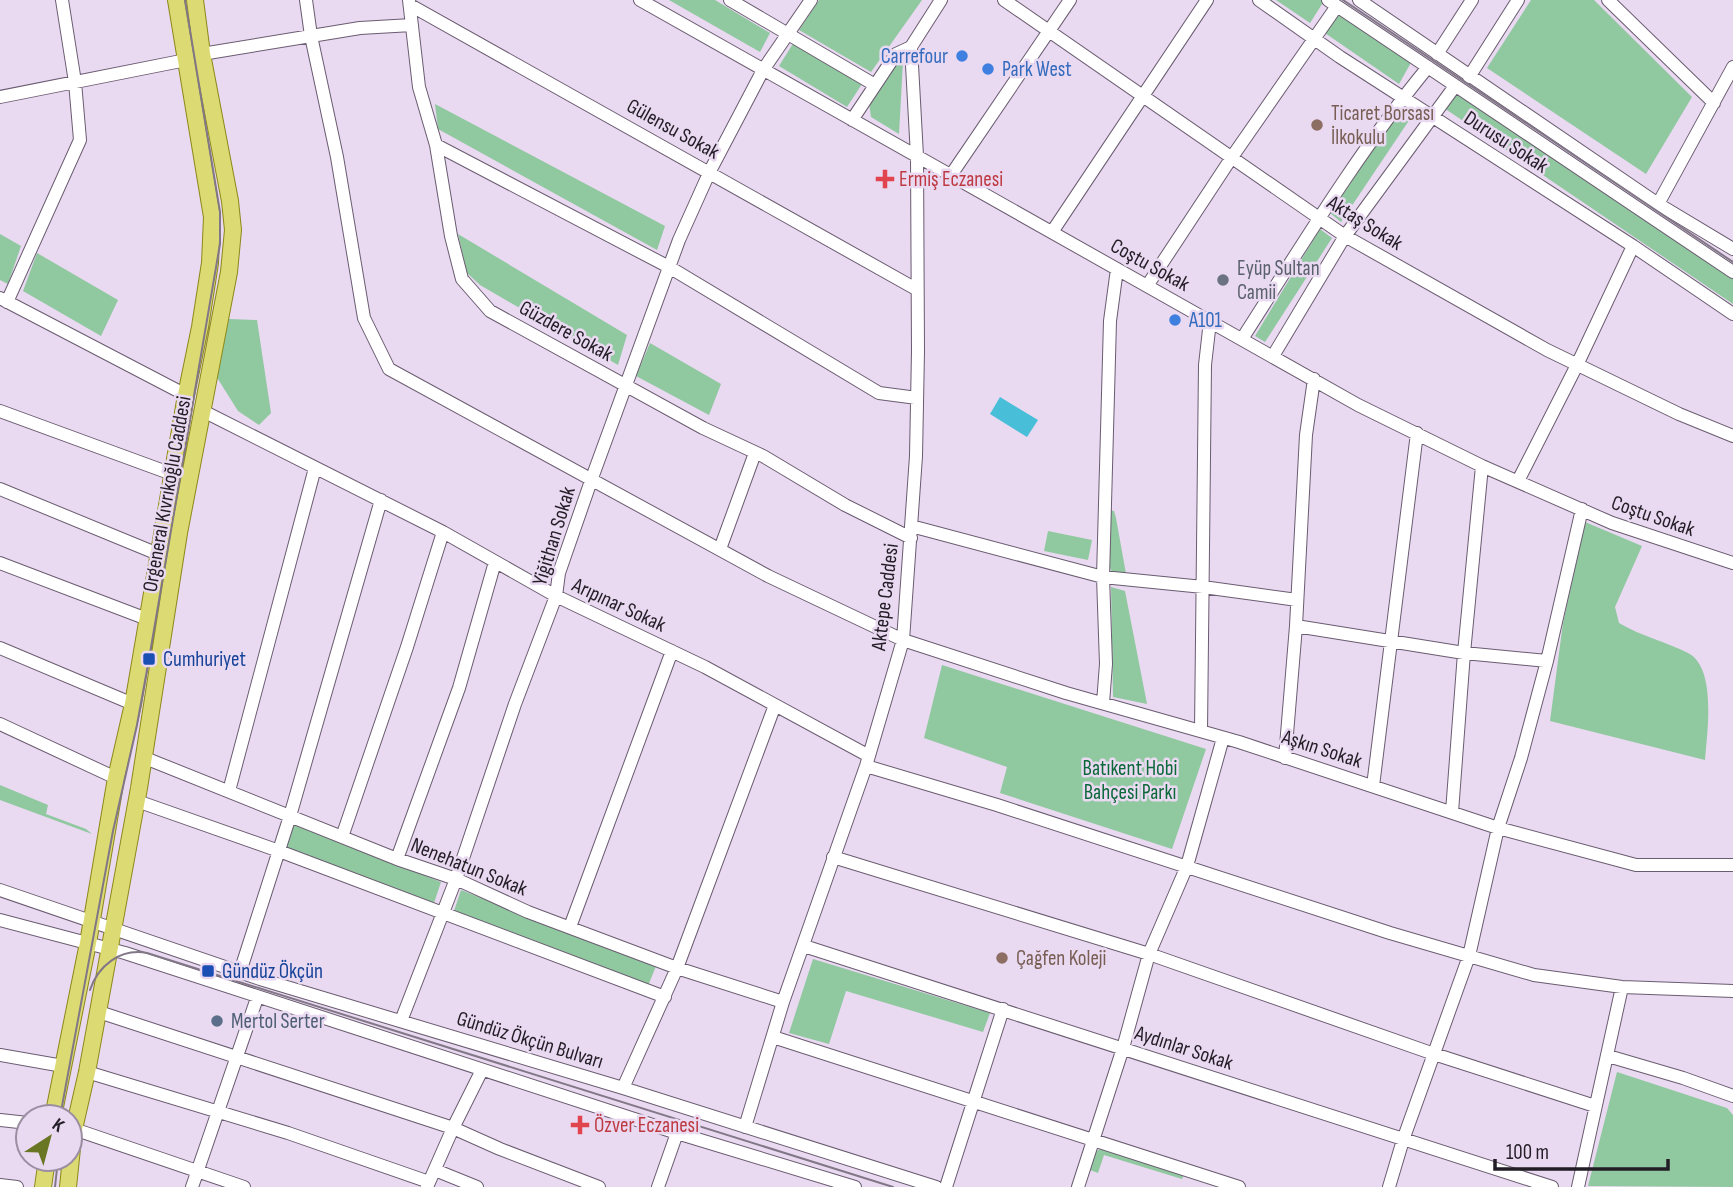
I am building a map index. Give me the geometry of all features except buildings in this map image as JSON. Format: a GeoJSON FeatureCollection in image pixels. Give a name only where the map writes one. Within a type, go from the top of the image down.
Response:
{"type":"FeatureCollection","features":[{"type":"Feature","properties":{"kind":"main road"},"geometry":{"type":"LineString","coordinates":[[55,1103],[88,943],[116,778],[133,704],[208,276],[212,217],[176,0]]}},
{"type":"Feature","properties":{"kind":"main road","name":"Orgeneral Kıvrıkoğlu Caddesi"},"geometry":{"type":"LineString","coordinates":[[80,1103],[145,758],[180,533],[229,272],[233,230],[222,150],[202,54],[195,0]]}},
{"type":"Feature","properties":{"kind":"street"},"geometry":{"type":"LineString","coordinates":[[62,0],[75,82],[80,140],[3,300],[186,395]]}},
{"type":"Feature","properties":{"kind":"street","name":"Aşkın Sokak"},"geometry":{"type":"LineString","coordinates":[[306,0],[337,157],[364,318],[389,369],[768,576],[903,640],[1103,704],[1201,731],[1498,828],[1636,864],[1733,865]]}},
{"type":"Feature","properties":{"kind":"street","name":"Coştu Sokak"},"geometry":{"type":"LineString","coordinates":[[640,0],[1358,405],[1482,466],[1612,523],[1733,563]]}},
{"type":"Feature","properties":{"kind":"street"},"geometry":{"type":"LineString","coordinates":[[730,0],[875,85]]}},
{"type":"Feature","properties":{"kind":"street","name":"Yiğithan Sokak"},"geometry":{"type":"LineString","coordinates":[[401,1021],[456,879],[555,596],[559,573],[668,267],[710,171],[763,70],[811,0]]}},
{"type":"Feature","properties":{"kind":"street"},"geometry":{"type":"LineString","coordinates":[[852,120],[896,54],[911,47],[941,0]]}},
{"type":"Feature","properties":{"kind":"street","name":"Aktaş Sokak"},"geometry":{"type":"LineString","coordinates":[[1004,0],[1345,236],[1577,365],[1679,414],[1733,436]]}},
{"type":"Feature","properties":{"kind":"street"},"geometry":{"type":"LineString","coordinates":[[951,175],[1070,0]]}},
{"type":"Feature","properties":{"kind":"street"},"geometry":{"type":"LineString","coordinates":[[1052,232],[1207,0]]}},
{"type":"Feature","properties":{"kind":"street","name":"Durusu Sokak"},"geometry":{"type":"LineString","coordinates":[[1259,0],[1403,98],[1633,246],[1733,314]]}},
{"type":"Feature","properties":{"kind":"street"},"geometry":{"type":"LineString","coordinates":[[1359,0],[1658,204],[1733,250]]}},
{"type":"Feature","properties":{"kind":"street"},"geometry":{"type":"LineString","coordinates":[[1437,54],[1472,0]]}},
{"type":"Feature","properties":{"kind":"street"},"geometry":{"type":"LineString","coordinates":[[1469,76],[1518,0]]}},
{"type":"Feature","properties":{"kind":"street"},"geometry":{"type":"LineString","coordinates":[[1608,0],[1714,103]]}},
{"type":"Feature","properties":{"kind":"street","name":"Güzdere Sokak"},"geometry":{"type":"LineString","coordinates":[[410,3],[419,87],[436,145],[450,236],[462,279],[490,311],[703,428],[755,453],[845,505],[911,532],[1103,577],[1297,600]]}},
{"type":"Feature","properties":{"kind":"street","name":"Gülensu Sokak"},"geometry":{"type":"LineString","coordinates":[[410,3],[916,289]]}},
{"type":"Feature","properties":{"kind":"street"},"geometry":{"type":"LineString","coordinates":[[1147,286],[1315,38],[1332,3],[1733,272]]}},
{"type":"Feature","properties":{"kind":"street"},"geometry":{"type":"LineString","coordinates":[[202,54],[360,28],[412,25]]}},
{"type":"Feature","properties":{"kind":"street","name":"Aktepe Caddesi"},"geometry":{"type":"LineString","coordinates":[[745,1127],[783,1002],[868,761],[903,640],[917,398],[917,156],[911,47]]}},
{"type":"Feature","properties":{"kind":"street"},"geometry":{"type":"LineString","coordinates":[[0,97],[186,60]]}},
{"type":"Feature","properties":{"kind":"street"},"geometry":{"type":"LineString","coordinates":[[1658,204],[1733,66]]}},
{"type":"Feature","properties":{"kind":"street"},"geometry":{"type":"LineString","coordinates":[[1242,339],[1319,218],[1403,98],[1428,67]]}},
{"type":"Feature","properties":{"kind":"street"},"geometry":{"type":"LineString","coordinates":[[1273,356],[1345,236],[1455,86]]}},
{"type":"Feature","properties":{"kind":"street"},"geometry":{"type":"LineString","coordinates":[[436,145],[668,267],[879,393],[917,398]]}},
{"type":"Feature","properties":{"kind":"street"},"geometry":{"type":"LineString","coordinates":[[1518,481],[1633,246]]}},
{"type":"Feature","properties":{"kind":"street"},"geometry":{"type":"LineString","coordinates":[[1103,704],[1106,664],[1103,577],[1110,321],[1117,269]]}},
{"type":"Feature","properties":{"kind":"street"},"geometry":{"type":"LineString","coordinates":[[1201,731],[1205,365],[1210,321]]}},
{"type":"Feature","properties":{"kind":"street"},"geometry":{"type":"LineString","coordinates":[[1285,758],[1296,625],[1306,435],[1314,379]]}},
{"type":"Feature","properties":{"kind":"street"},"geometry":{"type":"LineString","coordinates":[[0,411],[172,474]]}},
{"type":"Feature","properties":{"kind":"street","name":"Arıpınar Sokak"},"geometry":{"type":"LineString","coordinates":[[204,411],[443,532],[555,596],[672,651],[775,705],[868,761],[1390,933],[1534,975],[1622,987],[1733,991]]}},
{"type":"Feature","properties":{"kind":"street"},"geometry":{"type":"LineString","coordinates":[[1373,786],[1417,433]]}},
{"type":"Feature","properties":{"kind":"street"},"geometry":{"type":"LineString","coordinates":[[720,549],[755,453]]}},
{"type":"Feature","properties":{"kind":"street"},"geometry":{"type":"LineString","coordinates":[[1452,813],[1482,466]]}},
{"type":"Feature","properties":{"kind":"street"},"geometry":{"type":"LineString","coordinates":[[229,791],[315,468]]}},
{"type":"Feature","properties":{"kind":"street"},"geometry":{"type":"LineString","coordinates":[[0,489],[158,554]]}},
{"type":"Feature","properties":{"kind":"street"},"geometry":{"type":"LineString","coordinates":[[240,972],[290,816],[381,500]]}},
{"type":"Feature","properties":{"kind":"street"},"geometry":{"type":"LineString","coordinates":[[1389,1187],[1468,956],[1498,828],[1521,758],[1547,661],[1582,509]]}},
{"type":"Feature","properties":{"kind":"street"},"geometry":{"type":"LineString","coordinates":[[342,837],[443,532]]}},
{"type":"Feature","properties":{"kind":"street"},"geometry":{"type":"LineString","coordinates":[[397,859],[459,688],[495,562]]}},
{"type":"Feature","properties":{"kind":"street"},"geometry":{"type":"LineString","coordinates":[[0,563],[147,619]]}},
{"type":"Feature","properties":{"kind":"street"},"geometry":{"type":"LineString","coordinates":[[1296,625],[1464,653],[1547,661]]}},
{"type":"Feature","properties":{"kind":"street"},"geometry":{"type":"LineString","coordinates":[[0,648],[133,704]]}},
{"type":"Feature","properties":{"kind":"street"},"geometry":{"type":"LineString","coordinates":[[570,928],[672,651]]}},
{"type":"Feature","properties":{"kind":"street"},"geometry":{"type":"LineString","coordinates":[[623,1088],[677,968],[775,705]]}},
{"type":"Feature","properties":{"kind":"street"},"geometry":{"type":"LineString","coordinates":[[0,724],[116,778]]}},
{"type":"Feature","properties":{"kind":"street"},"geometry":{"type":"LineString","coordinates":[[1078,1187],[1123,1048],[1149,954],[1187,866],[1223,738]]}},
{"type":"Feature","properties":{"kind":"street","name":"Nenehatun Sokak"},"geometry":{"type":"LineString","coordinates":[[145,758],[397,859],[456,879],[528,912],[677,968],[783,1002]]}},
{"type":"Feature","properties":{"kind":"street"},"geometry":{"type":"LineString","coordinates":[[137,802],[279,851],[665,997]]}},
{"type":"Feature","properties":{"kind":"street"},"geometry":{"type":"LineString","coordinates":[[833,857],[1149,954],[1434,1054],[1595,1106]]}},
{"type":"Feature","properties":{"kind":"street","name":"Gündüz Ökçün Bulvarı"},"geometry":{"type":"LineString","coordinates":[[0,890],[240,972],[623,1088],[936,1187]]}},
{"type":"Feature","properties":{"kind":"street","name":"Gündüz Ökçün Bulvarı"},"geometry":{"type":"LineString","coordinates":[[0,920],[109,949],[838,1185],[855,1187]]}},
{"type":"Feature","properties":{"kind":"street","name":"Aydınlar Sokak"},"geometry":{"type":"LineString","coordinates":[[804,946],[1552,1187]]}},
{"type":"Feature","properties":{"kind":"street"},"geometry":{"type":"LineString","coordinates":[[1578,1187],[1622,987]]}},
{"type":"Feature","properties":{"kind":"street"},"geometry":{"type":"LineString","coordinates":[[192,1187],[257,998]]}},
{"type":"Feature","properties":{"kind":"street"},"geometry":{"type":"LineString","coordinates":[[946,1187],[1003,1009]]}},
{"type":"Feature","properties":{"kind":"street"},"geometry":{"type":"LineString","coordinates":[[99,1012],[453,1128],[599,1187]]}},
{"type":"Feature","properties":{"kind":"street"},"geometry":{"type":"LineString","coordinates":[[773,1037],[1239,1187]]}},
{"type":"Feature","properties":{"kind":"street"},"geometry":{"type":"LineString","coordinates":[[0,1055],[62,1066]]}},
{"type":"Feature","properties":{"kind":"street"},"geometry":{"type":"LineString","coordinates":[[1608,1056],[1733,1096]]}},
{"type":"Feature","properties":{"kind":"street"},"geometry":{"type":"LineString","coordinates":[[430,1180],[482,1070]]}},
{"type":"Feature","properties":{"kind":"street"},"geometry":{"type":"LineString","coordinates":[[87,1072],[288,1133],[430,1180],[477,1187]]}},
{"type":"Feature","properties":{"kind":"street"},"geometry":{"type":"LineString","coordinates":[[84,1132],[244,1187]]}},
{"type":"Feature","properties":{"kind":"street"},"geometry":{"type":"LineString","coordinates":[[657,1187],[677,1133]]}},
{"type":"Feature","properties":{"kind":"street"},"geometry":{"type":"LineString","coordinates":[[0,1185],[17,1187]]}},
{"type":"Feature","properties":{"kind":"green space"},"geometry":{"type":"Polygon","coordinates":[[[669,0],[715,0],[770,33],[760,52],[669,0]]]}},
{"type":"Feature","properties":{"kind":"green space"},"geometry":{"type":"Polygon","coordinates":[[[819,0],[922,0],[871,72],[799,30],[819,0]]]}},
{"type":"Feature","properties":{"kind":"green space"},"geometry":{"type":"Polygon","coordinates":[[[1276,0],[1322,0],[1324,1],[1310,23],[1276,0]]]}},
{"type":"Feature","properties":{"kind":"green space"},"geometry":{"type":"Polygon","coordinates":[[[1531,0],[1594,0],[1692,97],[1646,174],[1487,68],[1531,0]]]}},
{"type":"Feature","properties":{"kind":"green space"},"geometry":{"type":"Polygon","coordinates":[[[1337,10],[1413,59],[1399,84],[1322,31],[1337,10]]]}},
{"type":"Feature","properties":{"kind":"green space"},"geometry":{"type":"Polygon","coordinates":[[[794,42],[862,84],[847,107],[779,66],[794,42]]]}},
{"type":"Feature","properties":{"kind":"green space"},"geometry":{"type":"Polygon","coordinates":[[[899,56],[903,61],[899,134],[871,117],[869,102],[899,56]]]}},
{"type":"Feature","properties":{"kind":"green space"},"geometry":{"type":"Polygon","coordinates":[[[1456,89],[1733,278],[1733,304],[1444,108],[1456,89]]]}},
{"type":"Feature","properties":{"kind":"green space"},"geometry":{"type":"Polygon","coordinates":[[[435,104],[665,226],[657,250],[438,129],[435,104]]]}},
{"type":"Feature","properties":{"kind":"green space"},"geometry":{"type":"Polygon","coordinates":[[[1404,104],[1414,113],[1341,222],[1330,213],[1404,104]]]}},
{"type":"Feature","properties":{"kind":"green space"},"geometry":{"type":"Polygon","coordinates":[[[1320,229],[1332,238],[1265,342],[1255,336],[1320,229]]]}},
{"type":"Feature","properties":{"kind":"green space"},"geometry":{"type":"Polygon","coordinates":[[[0,234],[21,246],[8,284],[0,280],[0,234]]]}},
{"type":"Feature","properties":{"kind":"green space"},"geometry":{"type":"Polygon","coordinates":[[[458,234],[627,335],[618,365],[480,285],[467,273],[458,234]]]}},
{"type":"Feature","properties":{"kind":"green space"},"geometry":{"type":"Polygon","coordinates":[[[37,253],[118,300],[101,336],[23,291],[37,253]]]}},
{"type":"Feature","properties":{"kind":"green space"},"geometry":{"type":"Polygon","coordinates":[[[229,319],[257,320],[271,413],[259,425],[238,411],[216,376],[229,319]]]}},
{"type":"Feature","properties":{"kind":"green space"},"geometry":{"type":"Polygon","coordinates":[[[650,343],[721,384],[709,415],[636,376],[650,343]]]}},
{"type":"Feature","properties":{"kind":"green space"},"geometry":{"type":"Polygon","coordinates":[[[1110,510],[1114,511],[1116,518],[1126,574],[1113,574],[1110,568],[1110,510]]]}},
{"type":"Feature","properties":{"kind":"green space"},"geometry":{"type":"Polygon","coordinates":[[[1585,522],[1642,546],[1615,607],[1619,623],[1688,653],[1697,661],[1707,686],[1705,760],[1550,721],[1563,623],[1585,522]]]}},
{"type":"Feature","properties":{"kind":"green space"},"geometry":{"type":"Polygon","coordinates":[[[1048,531],[1092,540],[1088,560],[1044,551],[1048,531]]]}},
{"type":"Feature","properties":{"kind":"green space"},"geometry":{"type":"Polygon","coordinates":[[[1111,587],[1125,591],[1147,704],[1113,697],[1111,587]]]}},
{"type":"Feature","properties":{"kind":"green space","name":"Batıkent Hobi Bahçesi Parkı"},"geometry":{"type":"Polygon","coordinates":[[[942,665],[1206,749],[1172,849],[1000,793],[1007,767],[924,738],[942,665]]]}},
{"type":"Feature","properties":{"kind":"green space"},"geometry":{"type":"Polygon","coordinates":[[[0,785],[48,805],[46,814],[86,829],[92,834],[0,800],[0,785]]]}},
{"type":"Feature","properties":{"kind":"green space"},"geometry":{"type":"Polygon","coordinates":[[[293,823],[441,882],[434,903],[284,847],[293,823]]]}},
{"type":"Feature","properties":{"kind":"green space"},"geometry":{"type":"Polygon","coordinates":[[[461,890],[656,966],[648,986],[454,911],[461,890]]]}},
{"type":"Feature","properties":{"kind":"green space"},"geometry":{"type":"Polygon","coordinates":[[[813,959],[990,1013],[983,1032],[846,991],[829,1044],[789,1033],[813,959]]]}},
{"type":"Feature","properties":{"kind":"green space"},"geometry":{"type":"Polygon","coordinates":[[[1617,1072],[1727,1108],[1733,1115],[1733,1187],[1588,1186],[1617,1072]]]}},
{"type":"Feature","properties":{"kind":"green space"},"geometry":{"type":"Polygon","coordinates":[[[1103,1148],[1184,1175],[1182,1179],[1104,1155],[1098,1173],[1090,1170],[1096,1151],[1103,1148]]]}},
{"type":"Feature","properties":{"kind":"water"},"geometry":{"type":"Polygon","coordinates":[[[1000,397],[1038,420],[1027,437],[990,414],[1000,397]]]}},
{"type":"Feature","properties":{"kind":"tram line"},"geometry":{"type":"LineString","coordinates":[[63,1103],[113,831],[137,725],[220,244],[220,212],[185,0]]}},
{"type":"Feature","properties":{"kind":"tram line"},"geometry":{"type":"LineString","coordinates":[[1343,0],[1733,262]]}},
{"type":"Feature","properties":{"kind":"tram line"},"geometry":{"type":"LineString","coordinates":[[90,990],[98,973],[111,961],[128,953],[147,953],[893,1187]]}},
{"type":"Feature","properties":{"kind":"tram line"},"geometry":{"type":"LineString","coordinates":[[55,1187],[56,1173]]}},
{"type":"Feature","properties":{"kind":"place","name":"Carrefour"},"geometry":{"type":"Point","coordinates":[962,56]}},
{"type":"Feature","properties":{"kind":"place","name":"Park West"},"geometry":{"type":"Point","coordinates":[988,69]}},
{"type":"Feature","properties":{"kind":"place","name":"Ticaret Borsası İlkokulu"},"geometry":{"type":"Point","coordinates":[1317,125]}},
{"type":"Feature","properties":{"kind":"place","name":"Ermiş Eczanesi"},"geometry":{"type":"Point","coordinates":[885,179]}},
{"type":"Feature","properties":{"kind":"place","name":"Eyüp Sultan Camii"},"geometry":{"type":"Point","coordinates":[1223,280]}},
{"type":"Feature","properties":{"kind":"place","name":"A101"},"geometry":{"type":"Point","coordinates":[1175,320]}},
{"type":"Feature","properties":{"kind":"place","name":"Cumhuriyet"},"geometry":{"type":"Point","coordinates":[149,659]}},
{"type":"Feature","properties":{"kind":"place","name":"Çağfen Koleji"},"geometry":{"type":"Point","coordinates":[1002,958]}},
{"type":"Feature","properties":{"kind":"place","name":"Gündüz Ökçün"},"geometry":{"type":"Point","coordinates":[208,971]}},
{"type":"Feature","properties":{"kind":"place","name":"Mertol Serter"},"geometry":{"type":"Point","coordinates":[217,1021]}},
{"type":"Feature","properties":{"kind":"place","name":"Özver Eczanesi"},"geometry":{"type":"Point","coordinates":[580,1125]}}]}
